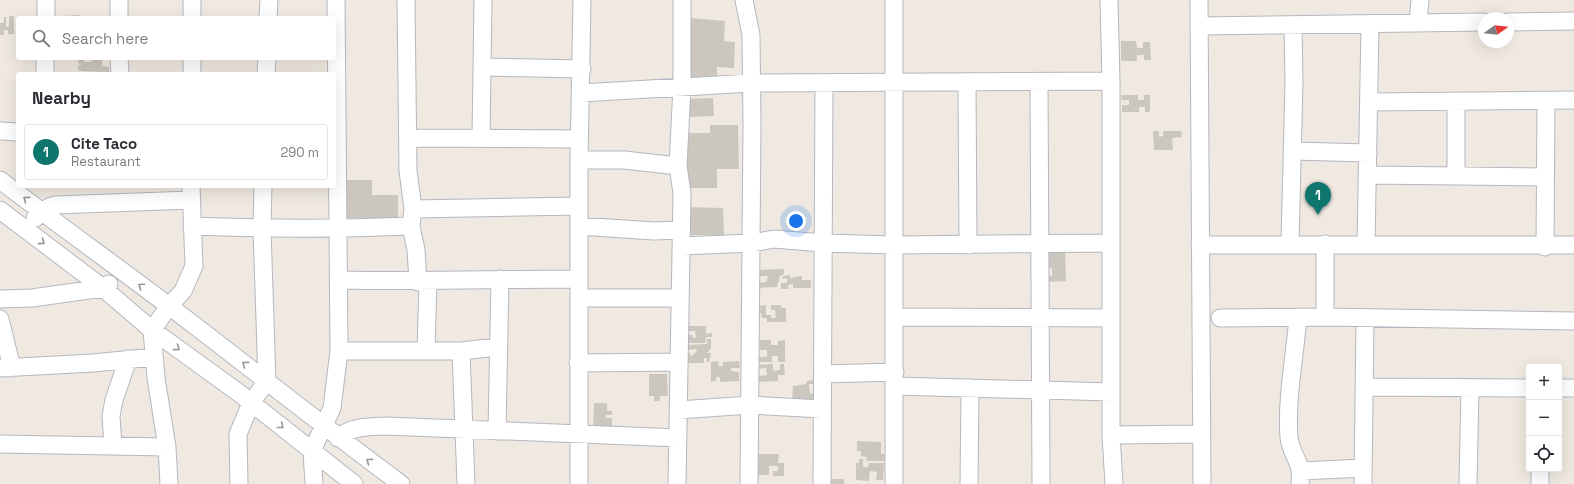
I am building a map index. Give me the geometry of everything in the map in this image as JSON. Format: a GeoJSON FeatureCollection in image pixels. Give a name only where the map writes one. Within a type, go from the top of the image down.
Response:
{"type":"FeatureCollection","features":[{"type":"Feature","properties":{"kind":"street"},"geometry":{"type":"LineString","coordinates":[[46,0],[46,16]]}},
{"type":"Feature","properties":{"kind":"street"},"geometry":{"type":"LineString","coordinates":[[119,0],[119,16]]}},
{"type":"Feature","properties":{"kind":"street"},"geometry":{"type":"LineString","coordinates":[[192,0],[192,16]]}},
{"type":"Feature","properties":{"kind":"street"},"geometry":{"type":"LineString","coordinates":[[268,0],[268,16]]}},
{"type":"Feature","properties":{"kind":"street"},"geometry":{"type":"LineString","coordinates":[[314,484],[312,452],[324,428],[335,397],[339,351],[340,280],[338,229],[336,0]]}},
{"type":"Feature","properties":{"kind":"street"},"geometry":{"type":"LineString","coordinates":[[406,0],[408,171],[413,209],[411,226],[423,282],[426,350]]}},
{"type":"Feature","properties":{"kind":"street"},"geometry":{"type":"LineString","coordinates":[[481,138],[483,0]]}},
{"type":"Feature","properties":{"kind":"street"},"geometry":{"type":"LineString","coordinates":[[579,484],[579,160],[582,69],[582,0]]}},
{"type":"Feature","properties":{"kind":"street"},"geometry":{"type":"LineString","coordinates":[[677,484],[682,193],[678,166],[682,87],[682,0]]}},
{"type":"Feature","properties":{"kind":"street"},"geometry":{"type":"LineString","coordinates":[[744,0],[751,35],[752,243],[749,484]]}},
{"type":"Feature","properties":{"kind":"street"},"geometry":{"type":"LineString","coordinates":[[894,0],[894,484]]}},
{"type":"Feature","properties":{"kind":"street"},"geometry":{"type":"LineString","coordinates":[[1109,0],[1111,81],[1111,435],[1114,484]]}},
{"type":"Feature","properties":{"kind":"street"},"geometry":{"type":"LineString","coordinates":[[1199,0],[1202,484]]}},
{"type":"Feature","properties":{"kind":"street"},"geometry":{"type":"LineString","coordinates":[[1418,23],[1420,0]]}},
{"type":"Feature","properties":{"kind":"street"},"geometry":{"type":"LineString","coordinates":[[1514,22],[1574,21]]}},
{"type":"Feature","properties":{"kind":"street"},"geometry":{"type":"LineString","coordinates":[[1199,26],[1478,22]]}},
{"type":"Feature","properties":{"kind":"street"},"geometry":{"type":"LineString","coordinates":[[1366,245],[1370,24]]}},
{"type":"Feature","properties":{"kind":"street"},"geometry":{"type":"LineString","coordinates":[[1290,244],[1293,151],[1293,25]]}},
{"type":"Feature","properties":{"kind":"street"},"geometry":{"type":"LineString","coordinates":[[45,60],[45,72]]}},
{"type":"Feature","properties":{"kind":"street"},"geometry":{"type":"LineString","coordinates":[[119,60],[120,72]]}},
{"type":"Feature","properties":{"kind":"street"},"geometry":{"type":"LineString","coordinates":[[192,60],[192,72]]}},
{"type":"Feature","properties":{"kind":"street"},"geometry":{"type":"LineString","coordinates":[[266,72],[267,60]]}},
{"type":"Feature","properties":{"kind":"street"},"geometry":{"type":"LineString","coordinates":[[482,67],[582,69]]}},
{"type":"Feature","properties":{"kind":"street"},"geometry":{"type":"LineString","coordinates":[[581,93],[751,83],[895,84],[1111,81]]}},
{"type":"Feature","properties":{"kind":"street"},"geometry":{"type":"LineString","coordinates":[[967,82],[968,245]]}},
{"type":"Feature","properties":{"kind":"street"},"geometry":{"type":"LineString","coordinates":[[1039,82],[1040,484]]}},
{"type":"Feature","properties":{"kind":"street"},"geometry":{"type":"LineString","coordinates":[[822,484],[824,84]]}},
{"type":"Feature","properties":{"kind":"street"},"geometry":{"type":"LineString","coordinates":[[1369,102],[1574,100]]}},
{"type":"Feature","properties":{"kind":"street"},"geometry":{"type":"LineString","coordinates":[[1544,247],[1546,101]]}},
{"type":"Feature","properties":{"kind":"street"},"geometry":{"type":"LineString","coordinates":[[1456,102],[1456,174]]}},
{"type":"Feature","properties":{"kind":"street"},"geometry":{"type":"LineString","coordinates":[[0,131],[16,132]]}},
{"type":"Feature","properties":{"kind":"street"},"geometry":{"type":"LineString","coordinates":[[408,138],[580,139]]}},
{"type":"Feature","properties":{"kind":"street"},"geometry":{"type":"LineString","coordinates":[[1293,151],[1368,153]]}},
{"type":"Feature","properties":{"kind":"street"},"geometry":{"type":"LineString","coordinates":[[579,160],[624,160],[678,166]]}},
{"type":"Feature","properties":{"kind":"street"},"geometry":{"type":"LineString","coordinates":[[1368,174],[1456,174],[1545,177]]}},
{"type":"Feature","properties":{"kind":"street"},"geometry":{"type":"LineString","coordinates":[[0,180],[124,274],[169,306],[267,381],[324,428],[400,484]]}},
{"type":"Feature","properties":{"kind":"street"},"geometry":{"type":"LineString","coordinates":[[239,484],[238,434],[251,403],[267,381],[262,229],[263,188]]}},
{"type":"Feature","properties":{"kind":"street"},"geometry":{"type":"LineString","coordinates":[[24,228],[42,212],[55,205],[191,193],[194,266],[183,290],[169,306],[152,330],[154,357],[167,447],[169,484]]}},
{"type":"Feature","properties":{"kind":"street"},"geometry":{"type":"LineString","coordinates":[[413,209],[579,206]]}},
{"type":"Feature","properties":{"kind":"street"},"geometry":{"type":"LineString","coordinates":[[0,210],[103,288],[152,330],[251,403],[354,484]]}},
{"type":"Feature","properties":{"kind":"street"},"geometry":{"type":"LineString","coordinates":[[192,226],[262,229],[338,229],[411,226]]}},
{"type":"Feature","properties":{"kind":"street"},"geometry":{"type":"LineString","coordinates":[[579,226],[654,231],[681,238],[752,243],[774,239],[823,243],[894,245],[1040,245],[1110,243]]}},
{"type":"Feature","properties":{"kind":"street"},"geometry":{"type":"LineString","coordinates":[[1200,245],[1325,244],[1544,247],[1574,245]]}},
{"type":"Feature","properties":{"kind":"street"},"geometry":{"type":"LineString","coordinates":[[1325,244],[1325,317]]}},
{"type":"Feature","properties":{"kind":"street"},"geometry":{"type":"LineString","coordinates":[[0,299],[32,298],[103,288],[124,274]]}},
{"type":"Feature","properties":{"kind":"street"},"geometry":{"type":"LineString","coordinates":[[340,280],[423,282],[500,279],[579,280]]}},
{"type":"Feature","properties":{"kind":"street"},"geometry":{"type":"LineString","coordinates":[[498,431],[497,347],[500,279]]}},
{"type":"Feature","properties":{"kind":"street"},"geometry":{"type":"LineString","coordinates":[[579,298],[680,298]]}},
{"type":"Feature","properties":{"kind":"street"},"geometry":{"type":"LineString","coordinates":[[895,317],[1111,318]]}},
{"type":"Feature","properties":{"kind":"street"},"geometry":{"type":"LineString","coordinates":[[1298,317],[1288,418],[1289,439],[1301,478],[1363,476],[1365,318]]}},
{"type":"Feature","properties":{"kind":"street"},"geometry":{"type":"LineString","coordinates":[[1220,318],[1325,317],[1574,320]]}},
{"type":"Feature","properties":{"kind":"street"},"geometry":{"type":"LineString","coordinates":[[0,319],[6,368],[93,363],[154,357]]}},
{"type":"Feature","properties":{"kind":"street"},"geometry":{"type":"LineString","coordinates":[[339,351],[461,351],[497,347]]}},
{"type":"Feature","properties":{"kind":"street"},"geometry":{"type":"LineString","coordinates":[[461,351],[466,484]]}},
{"type":"Feature","properties":{"kind":"street"},"geometry":{"type":"LineString","coordinates":[[113,446],[111,416],[114,400],[128,359]]}},
{"type":"Feature","properties":{"kind":"street"},"geometry":{"type":"LineString","coordinates":[[578,363],[679,362]]}},
{"type":"Feature","properties":{"kind":"street"},"geometry":{"type":"LineString","coordinates":[[823,374],[895,379],[970,388],[1111,392]]}},
{"type":"Feature","properties":{"kind":"street"},"geometry":{"type":"LineString","coordinates":[[1365,387],[1526,388]]}},
{"type":"Feature","properties":{"kind":"street"},"geometry":{"type":"LineString","coordinates":[[969,484],[970,388]]}},
{"type":"Feature","properties":{"kind":"street"},"geometry":{"type":"LineString","coordinates":[[1468,484],[1470,388]]}},
{"type":"Feature","properties":{"kind":"street"},"geometry":{"type":"LineString","coordinates":[[1562,388],[1574,388]]}},
{"type":"Feature","properties":{"kind":"street"},"geometry":{"type":"LineString","coordinates":[[679,410],[750,405],[822,409]]}},
{"type":"Feature","properties":{"kind":"street"},"geometry":{"type":"LineString","coordinates":[[338,438],[345,431],[386,426],[426,427],[464,431],[678,438]]}},
{"type":"Feature","properties":{"kind":"street"},"geometry":{"type":"LineString","coordinates":[[1111,435],[1201,434]]}},
{"type":"Feature","properties":{"kind":"street"},"geometry":{"type":"LineString","coordinates":[[0,444],[167,447]]}},
{"type":"Feature","properties":{"kind":"street"},"geometry":{"type":"LineString","coordinates":[[1540,472],[1540,484]]}},
{"type":"Feature","properties":{"kind":"building"},"geometry":{"type":"Polygon","coordinates":[[[9,16],[14,16],[14,34],[8,34],[8,30],[4,30],[4,35],[0,35],[0,23],[4,23],[4,17],[6,17],[6,27],[9,27],[9,16]]]}},
{"type":"Feature","properties":{"kind":"building"},"geometry":{"type":"Polygon","coordinates":[[[690,18],[725,21],[724,41],[735,42],[734,68],[717,67],[717,82],[686,80],[690,18]]]}},
{"type":"Feature","properties":{"kind":"building"},"geometry":{"type":"Polygon","coordinates":[[[1121,41],[1136,41],[1137,48],[1143,48],[1143,42],[1150,42],[1151,60],[1144,60],[1144,55],[1137,55],[1137,61],[1121,61],[1121,41]]]}},
{"type":"Feature","properties":{"kind":"building"},"geometry":{"type":"Polygon","coordinates":[[[78,60],[91,62],[92,60],[102,60],[102,66],[109,67],[109,72],[79,71],[77,66],[82,65],[78,63],[78,60]]]}},
{"type":"Feature","properties":{"kind":"building"},"geometry":{"type":"Polygon","coordinates":[[[1121,95],[1138,95],[1138,100],[1144,100],[1144,95],[1150,95],[1150,112],[1145,112],[1145,107],[1139,107],[1139,112],[1122,112],[1122,105],[1129,105],[1129,100],[1122,100],[1121,95]]]}},
{"type":"Feature","properties":{"kind":"building"},"geometry":{"type":"Polygon","coordinates":[[[713,98],[714,116],[686,117],[685,99],[713,98]]]}},
{"type":"Feature","properties":{"kind":"building"},"geometry":{"type":"Polygon","coordinates":[[[710,125],[738,125],[739,169],[717,169],[717,188],[686,188],[685,133],[710,133],[710,125]]]}},
{"type":"Feature","properties":{"kind":"building"},"geometry":{"type":"Polygon","coordinates":[[[1153,131],[1159,131],[1159,137],[1163,136],[1163,131],[1181,131],[1182,137],[1172,138],[1173,150],[1154,150],[1153,131]]]}},
{"type":"Feature","properties":{"kind":"building"},"geometry":{"type":"Polygon","coordinates":[[[345,180],[372,180],[372,195],[398,195],[398,218],[345,218],[345,180]]]}},
{"type":"Feature","properties":{"kind":"building"},"geometry":{"type":"Polygon","coordinates":[[[686,207],[723,208],[724,235],[686,235],[686,207]]]}},
{"type":"Feature","properties":{"kind":"building"},"geometry":{"type":"Polygon","coordinates":[[[1045,251],[1065,251],[1066,281],[1046,282],[1046,276],[1052,276],[1052,268],[1046,269],[1045,251]]]}},
{"type":"Feature","properties":{"kind":"building"},"geometry":{"type":"Polygon","coordinates":[[[784,269],[784,274],[780,276],[777,287],[757,288],[756,283],[766,282],[768,276],[759,276],[757,270],[784,269]]]}},
{"type":"Feature","properties":{"kind":"building"},"geometry":{"type":"Polygon","coordinates":[[[790,275],[790,278],[802,276],[802,280],[811,280],[811,288],[793,288],[793,284],[788,285],[789,289],[781,289],[781,283],[787,283],[787,278],[783,279],[783,276],[790,275]]]}},
{"type":"Feature","properties":{"kind":"building"},"geometry":{"type":"Polygon","coordinates":[[[766,305],[766,315],[771,315],[771,318],[776,318],[775,310],[771,310],[771,305],[781,305],[781,308],[786,308],[786,322],[767,322],[767,318],[762,318],[761,313],[758,314],[757,306],[766,305]]]}},
{"type":"Feature","properties":{"kind":"building"},"geometry":{"type":"Polygon","coordinates":[[[686,326],[706,326],[706,334],[712,333],[712,337],[706,337],[705,343],[686,343],[684,335],[692,335],[693,338],[696,338],[695,331],[687,331],[686,326]]]}},
{"type":"Feature","properties":{"kind":"building"},"geometry":{"type":"Polygon","coordinates":[[[707,339],[711,339],[711,348],[707,353],[711,353],[709,362],[707,362],[707,358],[704,358],[704,363],[685,363],[685,353],[690,353],[691,357],[697,351],[696,349],[687,350],[687,345],[707,344],[707,339]]]}},
{"type":"Feature","properties":{"kind":"building"},"geometry":{"type":"Polygon","coordinates":[[[760,340],[771,340],[771,345],[778,345],[778,341],[785,340],[785,362],[778,362],[778,356],[772,356],[772,362],[758,362],[758,357],[767,357],[767,350],[760,350],[760,340]]]}},
{"type":"Feature","properties":{"kind":"building"},"geometry":{"type":"Polygon","coordinates":[[[719,361],[718,366],[723,366],[723,362],[739,361],[740,368],[731,368],[731,371],[739,372],[739,381],[720,382],[720,377],[716,377],[716,381],[711,382],[711,362],[719,361]]]}},
{"type":"Feature","properties":{"kind":"building"},"geometry":{"type":"Polygon","coordinates":[[[773,364],[773,371],[780,370],[780,364],[784,364],[785,375],[778,375],[778,381],[758,382],[758,376],[767,375],[766,368],[758,369],[758,365],[773,364]]]}},
{"type":"Feature","properties":{"kind":"building"},"geometry":{"type":"Polygon","coordinates":[[[649,374],[667,374],[668,396],[660,396],[660,401],[654,401],[654,396],[649,396],[649,374]]]}},
{"type":"Feature","properties":{"kind":"building"},"geometry":{"type":"Polygon","coordinates":[[[813,380],[813,384],[809,384],[810,393],[813,394],[814,402],[792,403],[793,386],[806,384],[807,381],[813,380]]]}},
{"type":"Feature","properties":{"kind":"building"},"geometry":{"type":"Polygon","coordinates":[[[594,403],[607,403],[607,411],[612,411],[612,415],[606,415],[606,418],[612,418],[612,427],[593,431],[594,403]]]}},
{"type":"Feature","properties":{"kind":"building"},"geometry":{"type":"Polygon","coordinates":[[[857,441],[881,442],[881,454],[885,454],[884,461],[866,461],[867,457],[861,456],[861,451],[857,451],[857,441]]]}},
{"type":"Feature","properties":{"kind":"building"},"geometry":{"type":"Polygon","coordinates":[[[756,454],[779,454],[778,463],[784,463],[784,476],[773,476],[773,471],[778,471],[778,466],[769,466],[769,475],[756,475],[756,454]]]}},
{"type":"Feature","properties":{"kind":"building"},"geometry":{"type":"Polygon","coordinates":[[[859,459],[863,459],[863,467],[868,467],[869,463],[884,463],[883,480],[876,480],[877,472],[870,471],[869,481],[856,480],[856,463],[859,463],[859,459]]]}},
{"type":"Feature","properties":{"kind":"building"},"geometry":{"type":"Polygon","coordinates":[[[828,479],[844,479],[844,484],[828,484],[828,479]]]}},
{"type":"Feature","properties":{"kind":"place","name":"Cite Taco"},"geometry":{"type":"Point","coordinates":[1318,215]}}]}
